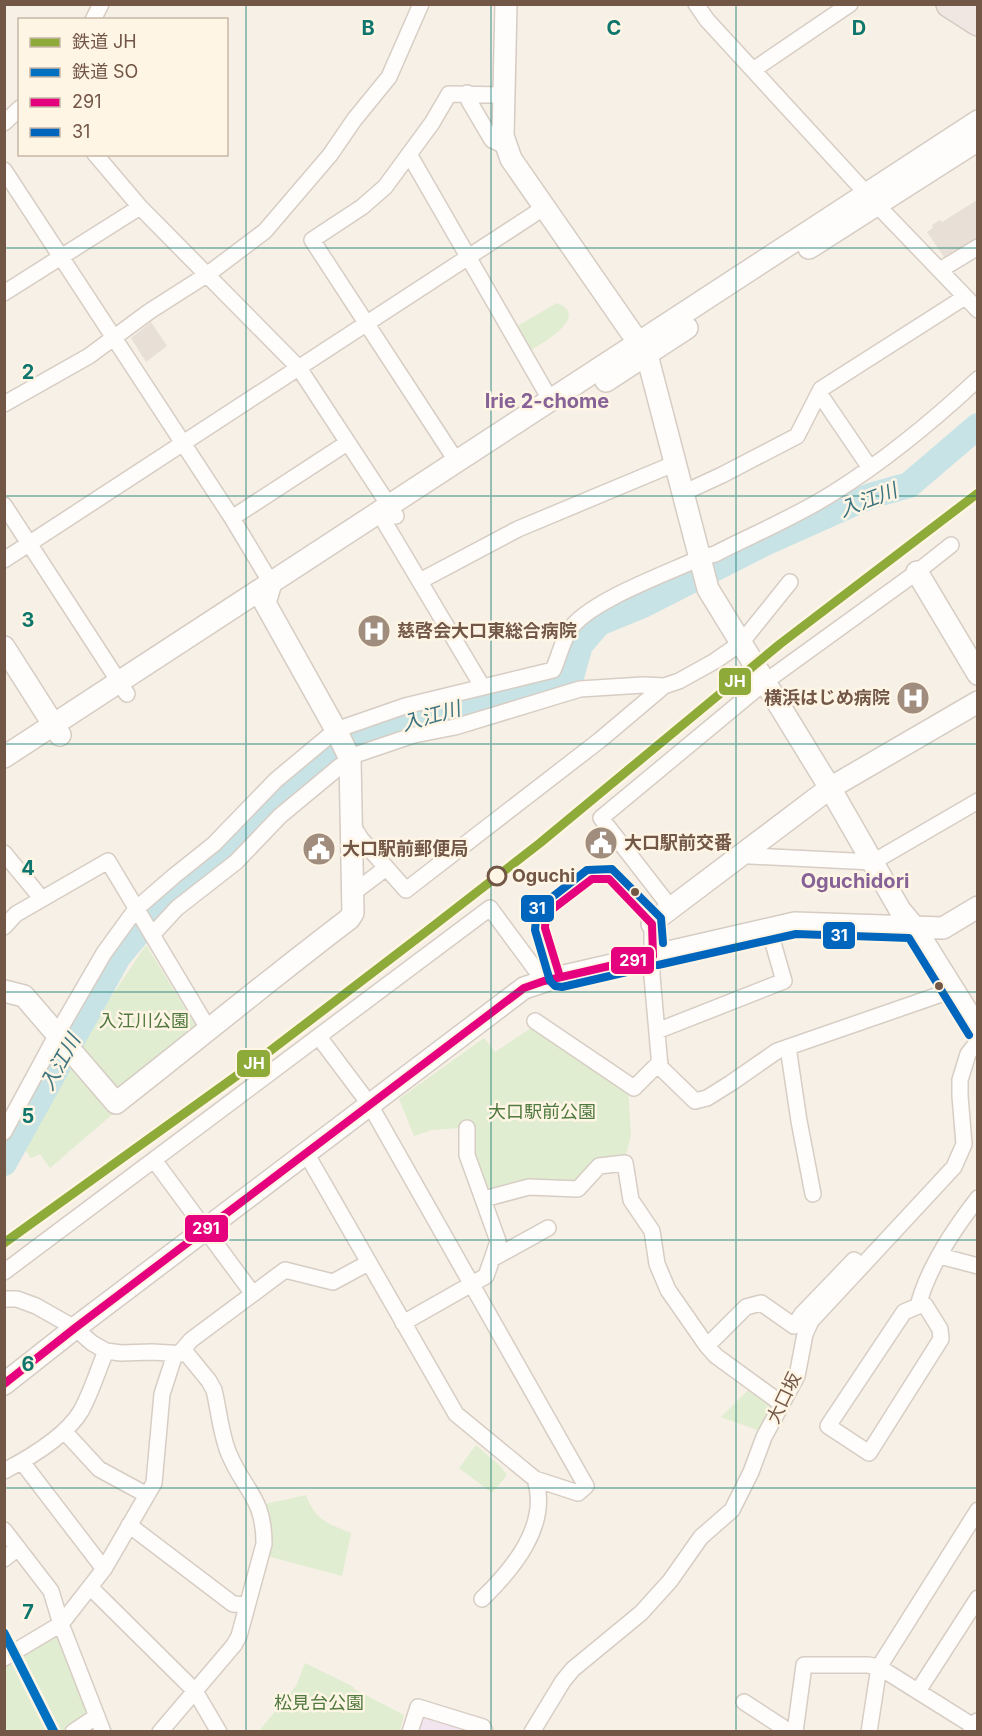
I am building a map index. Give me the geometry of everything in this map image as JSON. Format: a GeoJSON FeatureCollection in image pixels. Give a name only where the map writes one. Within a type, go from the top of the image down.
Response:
{"type":"FeatureCollection","features":[{"type":"Feature","properties":{"kind":"highway"},"geometry":{"type":"LineString","coordinates":[[950,4],[978,22]]}},
{"type":"Feature","properties":{"kind":"street"},"geometry":{"type":"LineString","coordinates":[[94,18],[101,4]]}},
{"type":"Feature","properties":{"kind":"street"},"geometry":{"type":"LineString","coordinates":[[4,404],[71,368],[150,311],[208,274],[265,231],[330,155],[354,120],[389,77],[422,4]]}},
{"type":"Feature","properties":{"kind":"street"},"geometry":{"type":"LineString","coordinates":[[506,4],[503,136],[511,159],[643,348],[703,571],[741,643],[830,788],[900,910],[915,928],[978,1029]]}},
{"type":"Feature","properties":{"kind":"street"},"geometry":{"type":"LineString","coordinates":[[696,4],[707,21],[871,199],[978,310]]}},
{"type":"Feature","properties":{"kind":"street"},"geometry":{"type":"LineString","coordinates":[[753,70],[850,4]]}},
{"type":"Feature","properties":{"kind":"street"},"geometry":{"type":"LineString","coordinates":[[466,93],[492,140],[507,147]]}},
{"type":"Feature","properties":{"kind":"street"},"geometry":{"type":"LineString","coordinates":[[457,462],[312,240],[362,207],[385,187],[432,123],[449,94],[504,94]]}},
{"type":"Feature","properties":{"kind":"street"},"geometry":{"type":"LineString","coordinates":[[4,123],[18,110]]}},
{"type":"Feature","properties":{"kind":"street"},"geometry":{"type":"LineString","coordinates":[[871,199],[978,121]]}},
{"type":"Feature","properties":{"kind":"street"},"geometry":{"type":"LineString","coordinates":[[4,757],[57,730],[265,603],[390,515],[643,348],[772,256],[978,140]]}},
{"type":"Feature","properties":{"kind":"street"},"geometry":{"type":"LineString","coordinates":[[409,154],[551,401]]}},
{"type":"Feature","properties":{"kind":"street"},"geometry":{"type":"LineString","coordinates":[[97,156],[140,207],[299,368],[390,515],[420,581],[482,686]]}},
{"type":"Feature","properties":{"kind":"street"},"geometry":{"type":"LineString","coordinates":[[4,170],[183,443],[271,583],[265,603],[350,759],[353,826],[353,913],[349,919],[116,1103],[24,996],[4,991]]}},
{"type":"Feature","properties":{"kind":"street"},"geometry":{"type":"LineString","coordinates":[[4,293],[140,207]]}},
{"type":"Feature","properties":{"kind":"street"},"geometry":{"type":"LineString","coordinates":[[4,560],[545,207]]}},
{"type":"Feature","properties":{"kind":"street"},"geometry":{"type":"LineString","coordinates":[[940,270],[978,246]]}},
{"type":"Feature","properties":{"kind":"street"},"geometry":{"type":"LineString","coordinates":[[683,493],[722,476],[797,436],[821,389],[965,297]]}},
{"type":"Feature","properties":{"kind":"street"},"geometry":{"type":"LineString","coordinates":[[123,688],[271,583],[390,515],[457,462],[551,401],[643,348]]}},
{"type":"Feature","properties":{"kind":"street"},"geometry":{"type":"LineString","coordinates":[[4,1132],[104,953],[138,912],[174,876],[214,844],[276,780],[337,733],[405,706],[554,670],[570,629],[588,612],[612,598],[703,571],[715,554],[831,494],[870,468],[934,420],[978,379]]}},
{"type":"Feature","properties":{"kind":"street"},"geometry":{"type":"LineString","coordinates":[[819,393],[870,468]]}},
{"type":"Feature","properties":{"kind":"street"},"geometry":{"type":"LineString","coordinates":[[231,518],[347,443]]}},
{"type":"Feature","properties":{"kind":"street"},"geometry":{"type":"LineString","coordinates":[[420,581],[518,529],[676,464]]}},
{"type":"Feature","properties":{"kind":"street"},"geometry":{"type":"LineString","coordinates":[[4,505],[123,688]]}},
{"type":"Feature","properties":{"kind":"street"},"geometry":{"type":"LineString","coordinates":[[671,908],[601,818],[765,682],[951,545]]}},
{"type":"Feature","properties":{"kind":"street"},"geometry":{"type":"LineString","coordinates":[[917,572],[978,674]]}},
{"type":"Feature","properties":{"kind":"street"},"geometry":{"type":"LineString","coordinates":[[152,935],[177,908],[236,862],[280,816],[358,754],[414,735],[454,727],[580,689],[664,686],[680,681],[741,643],[790,582]]}},
{"type":"Feature","properties":{"kind":"street"},"geometry":{"type":"LineString","coordinates":[[4,647],[57,730]]}},
{"type":"Feature","properties":{"kind":"street"},"geometry":{"type":"LineString","coordinates":[[353,826],[406,890],[591,747],[664,686]]}},
{"type":"Feature","properties":{"kind":"street"},"geometry":{"type":"LineString","coordinates":[[953,990],[777,1051],[707,1098],[695,1101],[660,1067],[652,976],[652,924],[830,788],[978,702]]}},
{"type":"Feature","properties":{"kind":"street"},"geometry":{"type":"LineString","coordinates":[[4,772],[57,730]]}},
{"type":"Feature","properties":{"kind":"street"},"geometry":{"type":"LineString","coordinates":[[745,852],[750,856],[873,862],[978,801]]}},
{"type":"Feature","properties":{"kind":"street"},"geometry":{"type":"LineString","coordinates":[[4,854],[42,899]]}},
{"type":"Feature","properties":{"kind":"street"},"geometry":{"type":"LineString","coordinates":[[4,927],[16,914],[108,861],[209,1030]]}},
{"type":"Feature","properties":{"kind":"street"},"geometry":{"type":"LineString","coordinates":[[353,893],[386,868]]}},
{"type":"Feature","properties":{"kind":"street"},"geometry":{"type":"LineString","coordinates":[[4,1384],[524,988],[544,981],[795,923],[943,928],[978,907]]}},
{"type":"Feature","properties":{"kind":"street"},"geometry":{"type":"LineString","coordinates":[[4,1272],[490,908],[544,981]]}},
{"type":"Feature","properties":{"kind":"street"},"geometry":{"type":"LineString","coordinates":[[657,1031],[784,981],[769,929]]}},
{"type":"Feature","properties":{"kind":"street"},"geometry":{"type":"LineString","coordinates":[[535,1021],[634,1088],[660,1062]]}},
{"type":"Feature","properties":{"kind":"street"},"geometry":{"type":"LineString","coordinates":[[306,1153],[456,1414],[535,1479],[578,1493],[586,1486],[370,1105],[319,1037]]}},
{"type":"Feature","properties":{"kind":"street","name":"大口坂"},"geometry":{"type":"LineString","coordinates":[[532,1731],[563,1681],[641,1613],[670,1581],[701,1537],[732,1510],[751,1472],[764,1437],[797,1376],[805,1334],[812,1321],[954,1167],[964,1144],[960,1080],[968,1054],[978,1041]]}},
{"type":"Feature","properties":{"kind":"street"},"geometry":{"type":"LineString","coordinates":[[788,1047],[813,1194]]}},
{"type":"Feature","properties":{"kind":"street"},"geometry":{"type":"LineString","coordinates":[[403,1323],[471,1286],[486,1275],[498,1241],[467,1155],[467,1128]]}},
{"type":"Feature","properties":{"kind":"street"},"geometry":{"type":"LineString","coordinates":[[154,1160],[253,1294]]}},
{"type":"Feature","properties":{"kind":"street"},"geometry":{"type":"LineString","coordinates":[[484,1199],[529,1187],[578,1189],[599,1166],[625,1163],[631,1200],[652,1231],[657,1264],[668,1290],[707,1347],[782,1404]]}},
{"type":"Feature","properties":{"kind":"street"},"geometry":{"type":"LineString","coordinates":[[918,1306],[922,1290],[955,1228],[978,1198]]}},
{"type":"Feature","properties":{"kind":"street"},"geometry":{"type":"LineString","coordinates":[[492,1259],[548,1228]]}},
{"type":"Feature","properties":{"kind":"street"},"geometry":{"type":"LineString","coordinates":[[940,1256],[978,1266]]}},
{"type":"Feature","properties":{"kind":"street"},"geometry":{"type":"LineString","coordinates":[[707,1347],[746,1307],[761,1303],[794,1326],[802,1314],[854,1260],[862,1266]]}},
{"type":"Feature","properties":{"kind":"street"},"geometry":{"type":"LineString","coordinates":[[4,1658],[61,1624],[104,1569],[154,1483],[162,1394],[177,1354],[191,1340],[285,1270],[333,1282],[369,1263]]}},
{"type":"Feature","properties":{"kind":"street"},"geometry":{"type":"LineString","coordinates":[[4,1299],[17,1299],[36,1306],[75,1328],[92,1343],[106,1351],[187,1354],[214,1390],[230,1456],[259,1505],[264,1544],[239,1636],[234,1645],[160,1731]]}},
{"type":"Feature","properties":{"kind":"street"},"geometry":{"type":"LineString","coordinates":[[925,1305],[940,1329],[941,1339],[869,1453],[828,1426],[904,1312],[918,1306],[925,1305]]}},
{"type":"Feature","properties":{"kind":"street"},"geometry":{"type":"LineString","coordinates":[[4,1471],[22,1462],[64,1431],[80,1412],[106,1351]]}},
{"type":"Feature","properties":{"kind":"street"},"geometry":{"type":"LineString","coordinates":[[64,1431],[99,1469],[147,1495]]}},
{"type":"Feature","properties":{"kind":"street"},"geometry":{"type":"LineString","coordinates":[[22,1462],[104,1569]]}},
{"type":"Feature","properties":{"kind":"street"},"geometry":{"type":"LineString","coordinates":[[482,1599],[502,1580],[529,1539],[537,1518],[539,1501],[535,1479]]}},
{"type":"Feature","properties":{"kind":"street"},"geometry":{"type":"LineString","coordinates":[[869,1731],[879,1667],[978,1510]]}},
{"type":"Feature","properties":{"kind":"street"},"geometry":{"type":"LineString","coordinates":[[129,1525],[233,1604],[247,1605]]}},
{"type":"Feature","properties":{"kind":"street"},"geometry":{"type":"LineString","coordinates":[[4,1530],[51,1591],[61,1624],[103,1731]]}},
{"type":"Feature","properties":{"kind":"street"},"geometry":{"type":"LineString","coordinates":[[4,1559],[18,1548]]}},
{"type":"Feature","properties":{"kind":"street"},"geometry":{"type":"LineString","coordinates":[[90,1587],[195,1691],[219,1731]]}},
{"type":"Feature","properties":{"kind":"street"},"geometry":{"type":"LineString","coordinates":[[918,1691],[978,1598]]}},
{"type":"Feature","properties":{"kind":"street"},"geometry":{"type":"LineString","coordinates":[[795,1731],[804,1665],[879,1667],[976,1728]]}},
{"type":"Feature","properties":{"kind":"street"},"geometry":{"type":"LineString","coordinates":[[744,1702],[790,1731]]}},
{"type":"Feature","properties":{"kind":"street"},"geometry":{"type":"LineString","coordinates":[[410,1731],[418,1707],[483,1727],[485,1731]]}},
{"type":"Feature","properties":{"kind":"street"},"geometry":{"type":"LineString","coordinates":[[73,1731],[97,1716]]}},
{"type":"Feature","properties":{"kind":"shaded area"},"geometry":{"type":"Polygon","coordinates":[[[977,200],[977,240],[946,260],[927,232],[933,228],[932,225],[940,220],[942,222],[977,200]]]}},
{"type":"Feature","properties":{"kind":"shaded area"},"geometry":{"type":"Polygon","coordinates":[[[151,322],[167,346],[146,362],[131,338],[151,322]]]}},
{"type":"Feature","properties":{"kind":"shaded area"},"geometry":{"type":"Polygon","coordinates":[[[422,1714],[469,1728],[468,1731],[417,1732],[422,1714]]]}},
{"type":"Feature","properties":{"kind":"green space"},"geometry":{"type":"Polygon","coordinates":[[[557,303],[566,309],[569,315],[567,322],[553,336],[529,351],[514,328],[557,303]]]}},
{"type":"Feature","properties":{"kind":"green space","name":"入江川公園"},"geometry":{"type":"Polygon","coordinates":[[[146,945],[198,1029],[119,1092],[76,1049],[146,945]]]}},
{"type":"Feature","properties":{"kind":"green space","name":"大口駅前公園"},"geometry":{"type":"Polygon","coordinates":[[[534,1026],[628,1088],[631,1135],[625,1158],[575,1186],[540,1179],[490,1194],[475,1157],[475,1127],[432,1130],[414,1136],[399,1099],[484,1038],[495,1052],[534,1026]]]}},
{"type":"Feature","properties":{"kind":"green space"},"geometry":{"type":"Polygon","coordinates":[[[69,1058],[114,1113],[50,1168],[40,1154],[31,1158],[20,1143],[69,1058]]]}},
{"type":"Feature","properties":{"kind":"green space"},"geometry":{"type":"Polygon","coordinates":[[[751,1387],[770,1401],[773,1407],[760,1431],[721,1417],[751,1387]]]}},
{"type":"Feature","properties":{"kind":"green space"},"geometry":{"type":"Polygon","coordinates":[[[476,1445],[507,1475],[492,1493],[459,1468],[476,1445]]]}},
{"type":"Feature","properties":{"kind":"green space"},"geometry":{"type":"Polygon","coordinates":[[[306,1495],[318,1516],[351,1533],[342,1576],[267,1556],[272,1539],[265,1504],[306,1495]]]}},
{"type":"Feature","properties":{"kind":"green space"},"geometry":{"type":"Polygon","coordinates":[[[56,1634],[96,1731],[5,1731],[4,1663],[56,1634]]]}},
{"type":"Feature","properties":{"kind":"green space","name":"松見台公園"},"geometry":{"type":"Polygon","coordinates":[[[305,1663],[404,1715],[400,1731],[259,1731],[296,1686],[305,1663]]]}},
{"type":"Feature","properties":{"kind":"waterway","name":"入江川"},"geometry":{"type":"LineString","coordinates":[[4,1163],[118,957],[163,903],[232,850],[273,805],[340,748],[407,722],[571,677],[580,645],[599,623],[643,605],[765,543],[870,496],[909,485],[978,426]]}},
{"type":"Feature","properties":{"kind":"rail line","name":"JH"},"geometry":{"type":"LineString","coordinates":[[4,1243],[253,1064],[423,934],[540,843],[780,644],[978,493]]}},
{"type":"Feature","properties":{"kind":"rail line","name":"SO"},"geometry":{"type":"LineString","coordinates":[[4,1633],[54,1732]]}},
{"type":"Feature","properties":{"kind":"transit line","name":"31"},"geometry":{"type":"LineString","coordinates":[[653,966],[562,987],[555,986],[550,981],[535,930],[537,909],[587,870],[612,869],[661,918],[663,943]]}},
{"type":"Feature","properties":{"kind":"transit line","name":"291"},"geometry":{"type":"LineString","coordinates":[[4,1384],[524,988],[544,981],[653,956],[652,924],[609,879],[592,879],[546,914],[545,928],[560,977]]}},
{"type":"Feature","properties":{"kind":"transit line","name":"31"},"geometry":{"type":"LineString","coordinates":[[658,965],[796,934],[909,938],[969,1035]]}},
{"type":"Feature","properties":{"kind":"place","name":"慈啓会大口東総合病院"},"geometry":{"type":"Point","coordinates":[374,631]}},
{"type":"Feature","properties":{"kind":"place","name":"横浜はじめ病院"},"geometry":{"type":"Point","coordinates":[913,698]}},
{"type":"Feature","properties":{"kind":"place","name":"大口駅前交番"},"geometry":{"type":"Point","coordinates":[601,843]}},
{"type":"Feature","properties":{"kind":"place","name":"大口駅前郵便局"},"geometry":{"type":"Point","coordinates":[319,849]}},
{"type":"Feature","properties":{"kind":"place","name":"Oguchi"},"geometry":{"type":"Point","coordinates":[497,876]}},
{"type":"Feature","properties":{"kind":"district","name":"Irie 2-chome"},"geometry":{"type":"Point","coordinates":[547,401]}},
{"type":"Feature","properties":{"kind":"district","name":"Oguchidori"},"geometry":{"type":"Point","coordinates":[855,881]}}]}
